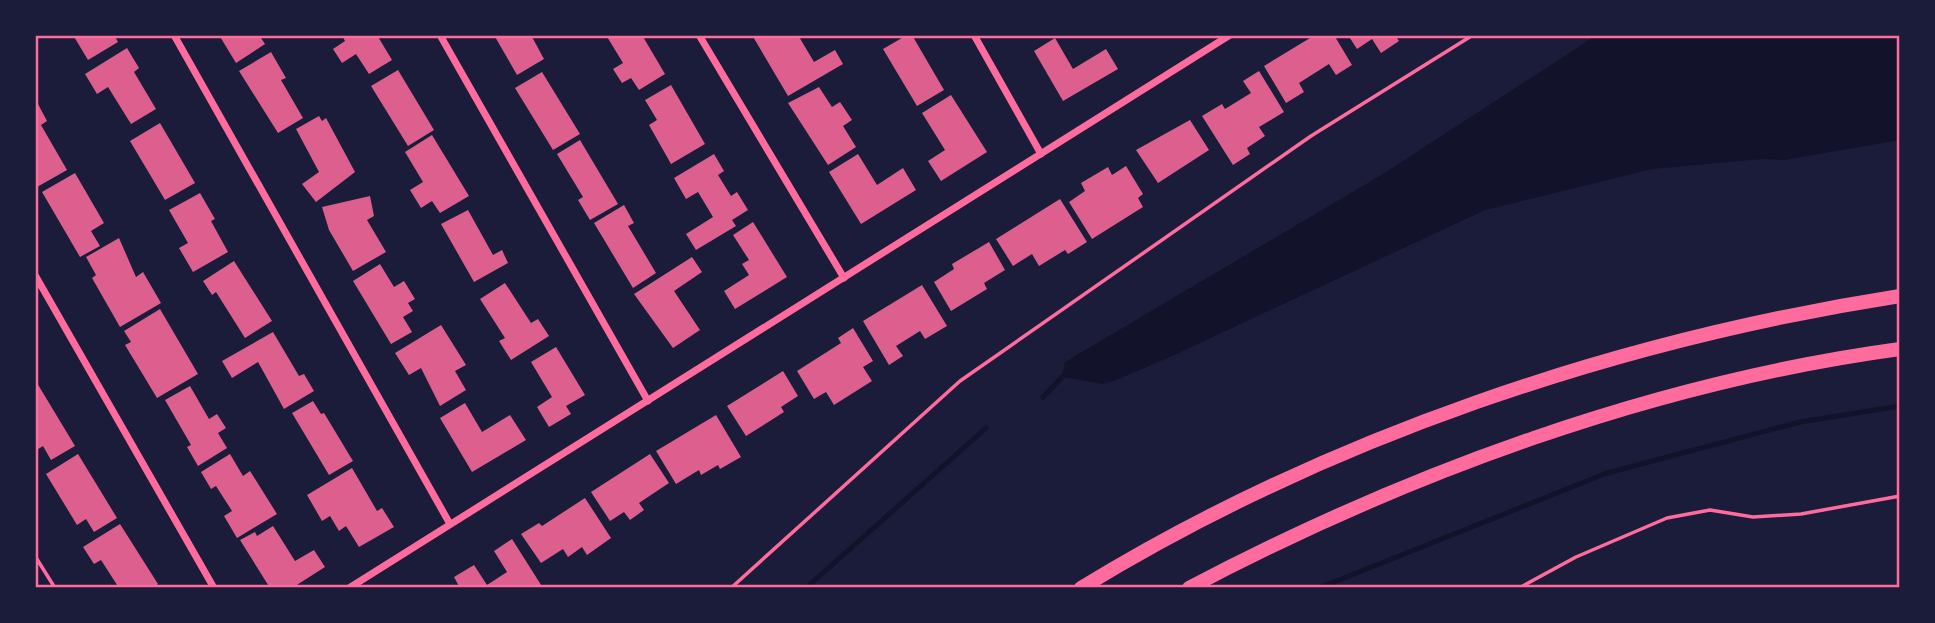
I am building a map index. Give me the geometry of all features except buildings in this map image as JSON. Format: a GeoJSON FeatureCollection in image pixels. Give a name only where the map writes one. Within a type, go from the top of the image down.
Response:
{"type":"FeatureCollection","features":[{"type":"Feature","properties":{"kind":"highway"},"geometry":{"type":"LineString","coordinates":[[1081,588],[1171,537],[1293,477],[1412,427],[1497,396],[1699,336],[1900,296]]}},
{"type":"Feature","properties":{"kind":"highway"},"geometry":{"type":"LineString","coordinates":[[1189,588],[1332,518],[1490,454],[1639,406],[1721,385],[1900,349]]}},
{"type":"Feature","properties":{"kind":"street"},"geometry":{"type":"LineString","coordinates":[[174,35],[450,524]]}},
{"type":"Feature","properties":{"kind":"street"},"geometry":{"type":"LineString","coordinates":[[440,35],[648,401]]}},
{"type":"Feature","properties":{"kind":"street"},"geometry":{"type":"LineString","coordinates":[[699,35],[844,278]]}},
{"type":"Feature","properties":{"kind":"street"},"geometry":{"type":"LineString","coordinates":[[974,35],[1041,154]]}},
{"type":"Feature","properties":{"kind":"street"},"geometry":{"type":"LineString","coordinates":[[349,588],[1230,35]]}},
{"type":"Feature","properties":{"kind":"street"},"geometry":{"type":"LineString","coordinates":[[35,275],[214,588]]}},
{"type":"Feature","properties":{"kind":"lane"},"geometry":{"type":"LineString","coordinates":[[35,556],[55,588]]}},
{"type":"Feature","properties":{"kind":"path"},"geometry":{"type":"LineString","coordinates":[[731,588],[960,381],[1311,136],[1472,35]]}},
{"type":"Feature","properties":{"kind":"path"},"geometry":{"type":"LineString","coordinates":[[1520,588],[1576,557],[1667,518],[1710,510],[1753,517],[1801,514],[1900,496]]}},
{"type":"Feature","properties":{"kind":"shaded area"},"geometry":{"type":"Polygon","coordinates":[[[1597,35],[1900,35],[1900,140],[1784,160],[1762,159],[1652,169],[1485,210],[1116,380],[1103,384],[1062,377],[1065,362],[1383,174],[1597,35]]]}},
{"type":"Feature","properties":{"kind":"waterway"},"geometry":{"type":"LineString","coordinates":[[1043,397],[1062,377]]}},
{"type":"Feature","properties":{"kind":"waterway"},"geometry":{"type":"LineString","coordinates":[[1319,588],[1607,473],[1800,422],[1900,406]]}},
{"type":"Feature","properties":{"kind":"waterway"},"geometry":{"type":"LineString","coordinates":[[806,588],[986,428]]}}]}
